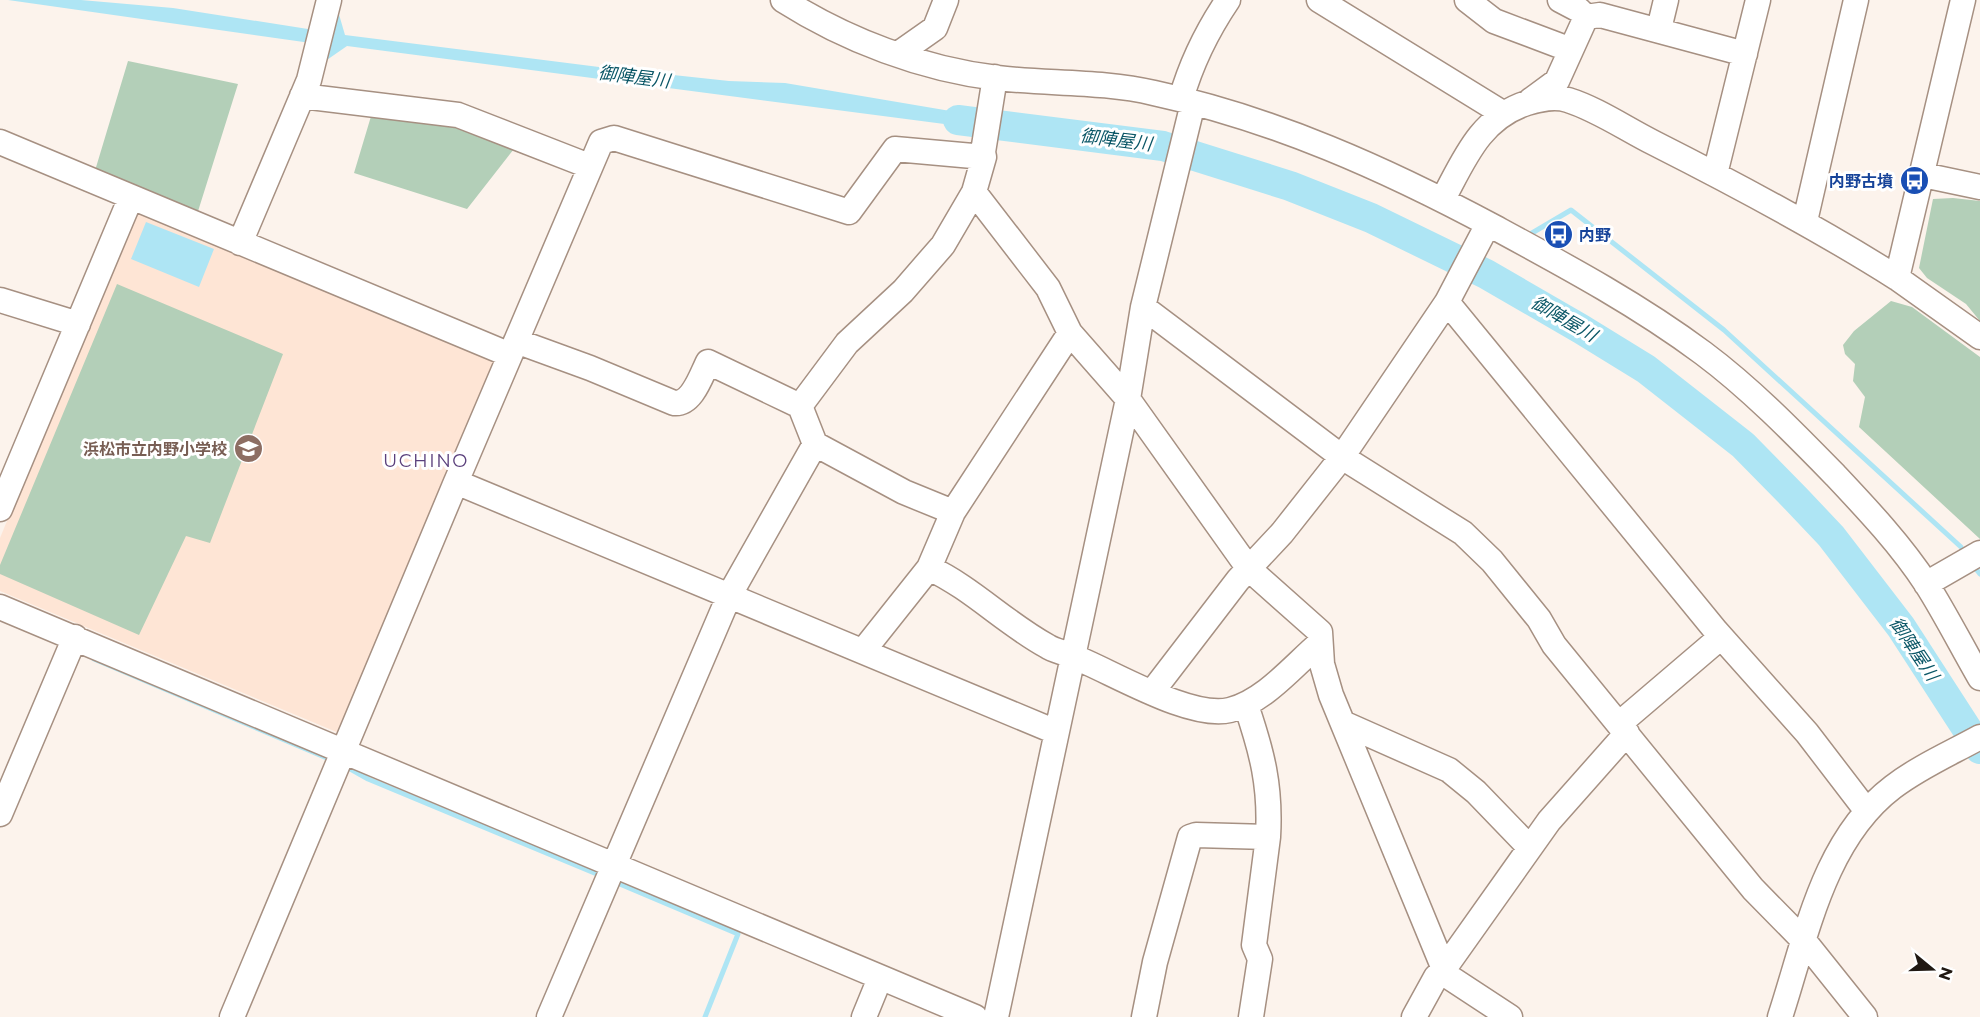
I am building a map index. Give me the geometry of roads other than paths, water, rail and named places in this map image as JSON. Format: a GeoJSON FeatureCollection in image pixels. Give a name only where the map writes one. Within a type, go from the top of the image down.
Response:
{"type":"FeatureCollection","features":[{"type":"Feature","properties":{"kind":"street"},"geometry":{"type":"LineString","coordinates":[[783,0],[823,26],[898,54],[994,84],[1140,90],[1188,107],[1229,112],[1318,142],[1443,199],[1484,231],[1625,299],[1704,354],[1738,381],[1813,452],[1871,513],[1926,584],[1980,678]]}},
{"type":"Feature","properties":{"kind":"street"},"geometry":{"type":"LineString","coordinates":[[898,54],[935,28],[946,0]]}},
{"type":"Feature","properties":{"kind":"street"},"geometry":{"type":"LineString","coordinates":[[996,1017],[1128,399],[1143,308],[1175,178],[1188,107],[1191,69],[1212,23],[1228,0]]}},
{"type":"Feature","properties":{"kind":"street"},"geometry":{"type":"LineString","coordinates":[[1319,0],[1504,114]]}},
{"type":"Feature","properties":{"kind":"street"},"geometry":{"type":"LineString","coordinates":[[1467,0],[1494,21],[1571,50]]}},
{"type":"Feature","properties":{"kind":"street"},"geometry":{"type":"LineString","coordinates":[[1560,0],[1579,10],[1586,17]]}},
{"type":"Feature","properties":{"kind":"street"},"geometry":{"type":"LineString","coordinates":[[1659,29],[1666,0]]}},
{"type":"Feature","properties":{"kind":"street"},"geometry":{"type":"LineString","coordinates":[[1715,174],[1758,0]]}},
{"type":"Feature","properties":{"kind":"street"},"geometry":{"type":"LineString","coordinates":[[1805,221],[1856,0]]}},
{"type":"Feature","properties":{"kind":"street"},"geometry":{"type":"LineString","coordinates":[[1897,278],[1923,176],[1961,1]]}},
{"type":"Feature","properties":{"kind":"street"},"geometry":{"type":"LineString","coordinates":[[240,243],[302,96],[313,65],[329,2]]}},
{"type":"Feature","properties":{"kind":"street"},"geometry":{"type":"LineString","coordinates":[[1586,17],[1600,15],[1659,29],[1745,54]]}},
{"type":"Feature","properties":{"kind":"street"},"geometry":{"type":"LineString","coordinates":[[1443,199],[1475,139],[1504,114],[1527,103],[1553,86],[1586,17]]}},
{"type":"Feature","properties":{"kind":"street"},"geometry":{"type":"LineString","coordinates":[[800,406],[848,343],[903,291],[943,245],[974,192],[983,154],[994,84]]}},
{"type":"Feature","properties":{"kind":"street"},"geometry":{"type":"LineString","coordinates":[[302,96],[458,115],[589,166]]}},
{"type":"Feature","properties":{"kind":"street"},"geometry":{"type":"LineString","coordinates":[[1527,103],[1551,98],[1568,100],[1715,174],[1805,221],[1897,278],[1979,335]]}},
{"type":"Feature","properties":{"kind":"street"},"geometry":{"type":"LineString","coordinates":[[232,1017],[601,142],[614,138],[849,212],[895,149],[983,154]]}},
{"type":"Feature","properties":{"kind":"street"},"geometry":{"type":"LineString","coordinates":[[0,142],[240,243],[365,292],[513,348],[590,368],[674,403],[681,404],[688,399],[708,362],[800,406],[815,444],[904,492],[953,512]]}},
{"type":"Feature","properties":{"kind":"street"},"geometry":{"type":"LineString","coordinates":[[1923,176],[1980,187]]}},
{"type":"Feature","properties":{"kind":"street"},"geometry":{"type":"LineString","coordinates":[[974,192],[1048,288],[1070,333],[1128,399],[1249,569],[1320,632],[1322,664],[1342,723],[1444,969],[1449,976],[1510,1017]]}},
{"type":"Feature","properties":{"kind":"street"},"geometry":{"type":"LineString","coordinates":[[0,509],[131,197]]}},
{"type":"Feature","properties":{"kind":"street"},"geometry":{"type":"LineString","coordinates":[[1152,692],[1249,569],[1282,533],[1342,457],[1451,296],[1484,231]]}},
{"type":"Feature","properties":{"kind":"street"},"geometry":{"type":"LineString","coordinates":[[1451,296],[1721,637],[1807,733],[1866,810]]}},
{"type":"Feature","properties":{"kind":"street"},"geometry":{"type":"LineString","coordinates":[[0,300],[78,324]]}},
{"type":"Feature","properties":{"kind":"street"},"geometry":{"type":"LineString","coordinates":[[1143,308],[1342,457],[1463,533],[1492,561],[1539,619],[1554,645],[1753,889],[1805,942],[1865,1017]]}},
{"type":"Feature","properties":{"kind":"street"},"geometry":{"type":"LineString","coordinates":[[862,651],[929,568],[953,512],[1070,333]]}},
{"type":"Feature","properties":{"kind":"street"},"geometry":{"type":"LineString","coordinates":[[549,1017],[729,596],[815,444]]}},
{"type":"Feature","properties":{"kind":"street"},"geometry":{"type":"LineString","coordinates":[[456,482],[1056,732]]}},
{"type":"Feature","properties":{"kind":"street"},"geometry":{"type":"LineString","coordinates":[[1926,584],[1980,553]]}},
{"type":"Feature","properties":{"kind":"street"},"geometry":{"type":"LineString","coordinates":[[929,568],[950,578],[1048,647],[1074,656],[1152,692],[1205,711],[1218,712],[1246,705],[1320,643]]}},
{"type":"Feature","properties":{"kind":"street"},"geometry":{"type":"LineString","coordinates":[[0,607],[72,645],[610,874],[975,1017]]}},
{"type":"Feature","properties":{"kind":"street"},"geometry":{"type":"LineString","coordinates":[[1414,1017],[1436,977],[1444,969],[1529,847],[1623,729],[1721,637]]}},
{"type":"Feature","properties":{"kind":"street"},"geometry":{"type":"LineString","coordinates":[[0,814],[72,645]]}},
{"type":"Feature","properties":{"kind":"street"},"geometry":{"type":"LineString","coordinates":[[1246,705],[1264,758],[1270,799],[1268,837],[1254,945],[1260,959],[1251,1017]]}},
{"type":"Feature","properties":{"kind":"street"},"geometry":{"type":"LineString","coordinates":[[1342,723],[1449,770],[1476,792],[1529,847]]}},
{"type":"Feature","properties":{"kind":"street"},"geometry":{"type":"LineString","coordinates":[[1780,1017],[1835,858],[1866,810],[1893,786],[1980,737]]}},
{"type":"Feature","properties":{"kind":"street"},"geometry":{"type":"LineString","coordinates":[[1144,1017],[1157,952],[1190,837],[1196,835],[1268,837]]}},
{"type":"Feature","properties":{"kind":"street"},"geometry":{"type":"LineString","coordinates":[[864,1017],[880,978]]}},
{"type":"Feature","properties":{"kind":"water"},"geometry":{"type":"Polygon","coordinates":[[[8,0],[81,0],[173,8],[327,32],[338,11],[345,35],[599,67],[729,81],[785,83],[974,115],[975,128],[347,46],[321,64],[325,45],[8,0]]]}},
{"type":"Feature","properties":{"kind":"water"},"geometry":{"type":"Polygon","coordinates":[[[146,222],[214,249],[199,287],[131,259],[146,222]]]}},
{"type":"Feature","properties":{"kind":"waterway","name":"御陣屋川"},"geometry":{"type":"LineString","coordinates":[[958,120],[1163,146],[1290,186],[1371,218],[1486,274],[1646,369],[1743,445],[1831,536],[1901,627],[1980,749]]}},
{"type":"Feature","properties":{"kind":"waterway"},"geometry":{"type":"LineString","coordinates":[[1532,233],[1571,210],[1724,330],[1961,547]]}},
{"type":"Feature","properties":{"kind":"waterway"},"geometry":{"type":"LineString","coordinates":[[1972,564],[1980,574]]}},
{"type":"Feature","properties":{"kind":"waterway"},"geometry":{"type":"LineString","coordinates":[[94,659],[334,761]]}},
{"type":"Feature","properties":{"kind":"waterway"},"geometry":{"type":"LineString","coordinates":[[345,766],[368,779],[604,877]]}},
{"type":"Feature","properties":{"kind":"waterway"},"geometry":{"type":"LineString","coordinates":[[615,882],[738,934],[705,1017]]}},
{"type":"Feature","properties":{"kind":"place","name":"内野古墳"},"geometry":{"type":"Point","coordinates":[1914,181]}},
{"type":"Feature","properties":{"kind":"place","name":"内野"},"geometry":{"type":"Point","coordinates":[1558,235]}},
{"type":"Feature","properties":{"kind":"place","name":"浜松市立内野小学校"},"geometry":{"type":"Point","coordinates":[248,449]}},
{"type":"Feature","properties":{"kind":"district","name":"UCHINO"},"geometry":{"type":"Point","coordinates":[426,461]}}]}
